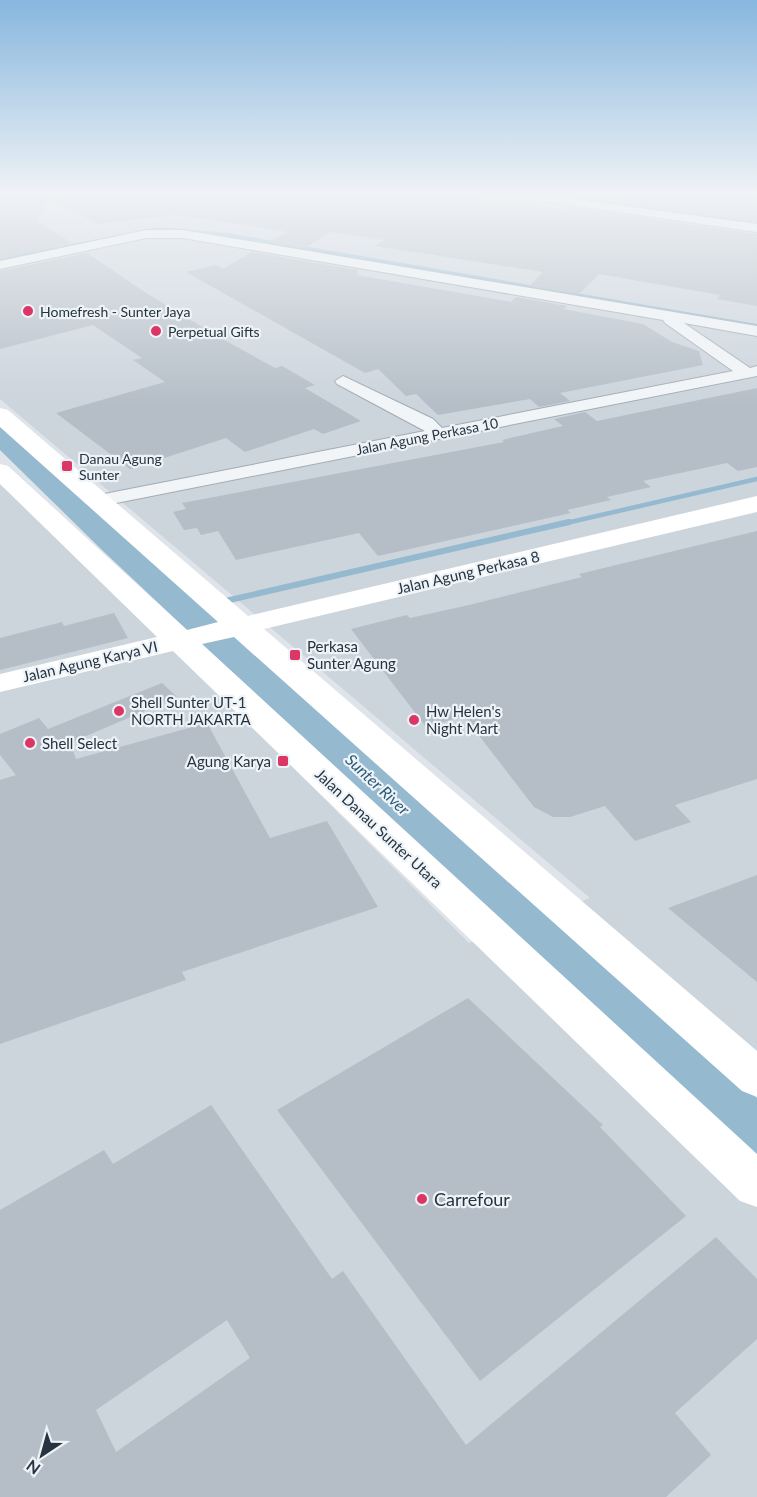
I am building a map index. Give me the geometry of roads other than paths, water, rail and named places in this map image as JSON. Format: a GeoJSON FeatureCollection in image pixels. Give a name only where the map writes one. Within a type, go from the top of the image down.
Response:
{"type":"FeatureCollection","features":[{"type":"Feature","properties":{"kind":"main road"},"geometry":{"type":"LineString","coordinates":[[0,415],[208,599],[233,624],[757,1078]]}},
{"type":"Feature","properties":{"kind":"main road","name":"Jalan Danau Sunter Utara"},"geometry":{"type":"LineString","coordinates":[[0,471],[185,638],[757,1185]]}},
{"type":"Feature","properties":{"kind":"main road","name":"Jalan Agung Perkasa 8"},"geometry":{"type":"LineString","coordinates":[[185,638],[233,624],[757,504]]}},
{"type":"Feature","properties":{"kind":"main road","name":"Jalan Agung Karya VI"},"geometry":{"type":"LineString","coordinates":[[0,682],[185,638]]}},
{"type":"Feature","properties":{"kind":"street"},"geometry":{"type":"LineString","coordinates":[[366,265],[757,331]]}},
{"type":"Feature","properties":{"kind":"street"},"geometry":{"type":"LineString","coordinates":[[428,265],[757,320]]}},
{"type":"Feature","properties":{"kind":"street"},"geometry":{"type":"LineString","coordinates":[[663,315],[752,372]]}},
{"type":"Feature","properties":{"kind":"street","name":"Jalan Agung Perkasa 10"},"geometry":{"type":"LineString","coordinates":[[96,501],[752,372]]}},
{"type":"Feature","properties":{"kind":"street"},"geometry":{"type":"LineString","coordinates":[[344,381],[427,423],[439,434]]}},
{"type":"Feature","properties":{"kind":"waterway"},"geometry":{"type":"LineString","coordinates":[[402,265],[757,326]]}},
{"type":"Feature","properties":{"kind":"waterway","name":"Sunter River"},"geometry":{"type":"LineString","coordinates":[[0,435],[112,542],[757,1132]]}},
{"type":"Feature","properties":{"kind":"waterway"},"geometry":{"type":"LineString","coordinates":[[562,524],[757,479]]}},
{"type":"Feature","properties":{"kind":"waterway"},"geometry":{"type":"LineString","coordinates":[[221,602],[569,522]]}},
{"type":"Feature","properties":{"kind":"waterway"},"geometry":{"type":"LineString","coordinates":[[187,610],[208,605]]}},
{"type":"Feature","properties":{"kind":"place","name":"Homefresh - Sunter Jaya"},"geometry":{"type":"Point","coordinates":[28,311]}},
{"type":"Feature","properties":{"kind":"place","name":"Perpetual Gifts"},"geometry":{"type":"Point","coordinates":[156,331]}},
{"type":"Feature","properties":{"kind":"place","name":"Danau Agung Sunter"},"geometry":{"type":"Point","coordinates":[67,466]}},
{"type":"Feature","properties":{"kind":"place","name":"Perkasa Sunter Agung"},"geometry":{"type":"Point","coordinates":[295,655]}},
{"type":"Feature","properties":{"kind":"place","name":"Shell Sunter UT-1 NORTH JAKARTA"},"geometry":{"type":"Point","coordinates":[119,711]}},
{"type":"Feature","properties":{"kind":"place","name":"Hw Helen's Night Mart"},"geometry":{"type":"Point","coordinates":[414,720]}},
{"type":"Feature","properties":{"kind":"place","name":"Shell Select"},"geometry":{"type":"Point","coordinates":[30,743]}},
{"type":"Feature","properties":{"kind":"place","name":"Agung Karya"},"geometry":{"type":"Point","coordinates":[283,761]}},
{"type":"Feature","properties":{"kind":"place","name":"Carrefour"},"geometry":{"type":"Point","coordinates":[422,1199]}}]}
